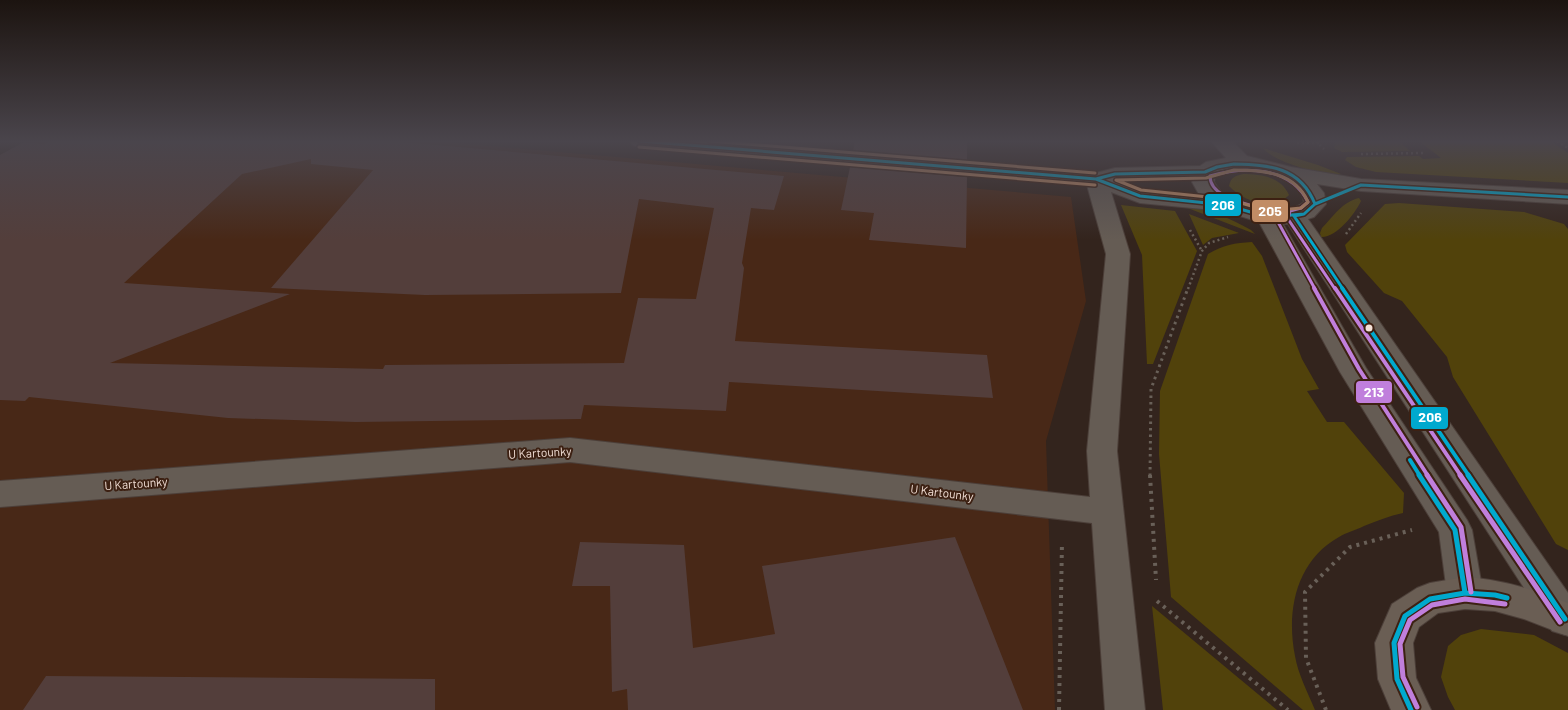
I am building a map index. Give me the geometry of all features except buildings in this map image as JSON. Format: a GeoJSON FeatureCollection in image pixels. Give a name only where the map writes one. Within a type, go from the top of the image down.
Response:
{"type":"FeatureCollection","features":[{"type":"Feature","properties":{"kind":"main road"},"geometry":{"type":"LineString","coordinates":[[1411,710],[1397,679],[1394,643],[1405,616],[1430,599],[1464,593],[1496,595],[1529,604],[1566,620]]}},
{"type":"Feature","properties":{"kind":"street"},"geometry":{"type":"LineString","coordinates":[[1038,174],[1096,179],[1140,196],[1226,205],[1253,214],[1292,212],[1361,185]]}},
{"type":"Feature","properties":{"kind":"street"},"geometry":{"type":"LineString","coordinates":[[1096,179],[1114,174]]}},
{"type":"Feature","properties":{"kind":"street"},"geometry":{"type":"LineString","coordinates":[[1205,174],[1203,182],[1210,194],[1226,205]]}},
{"type":"Feature","properties":{"kind":"street"},"geometry":{"type":"LineString","coordinates":[[1289,174],[1309,187],[1315,196],[1292,212]]}},
{"type":"Feature","properties":{"kind":"street"},"geometry":{"type":"LineString","coordinates":[[1298,174],[1361,185],[1568,196]]}},
{"type":"Feature","properties":{"kind":"street"},"geometry":{"type":"LineString","coordinates":[[1096,179],[1118,254],[1102,451],[1125,710]]}},
{"type":"Feature","properties":{"kind":"street"},"geometry":{"type":"LineString","coordinates":[[1292,212],[1354,372],[1455,530],[1464,593]]}},
{"type":"Feature","properties":{"kind":"street"},"geometry":{"type":"LineString","coordinates":[[1292,212],[1566,620]]}},
{"type":"Feature","properties":{"kind":"street","name":"U Kartounky"},"geometry":{"type":"LineString","coordinates":[[0,494],[570,450],[1107,512]]}},
{"type":"Feature","properties":{"kind":"path"},"geometry":{"type":"LineString","coordinates":[[1156,582],[1150,483],[1151,389],[1202,251],[1209,243],[1226,237],[1235,237]]}},
{"type":"Feature","properties":{"kind":"path"},"geometry":{"type":"LineString","coordinates":[[1059,710],[1062,507]]}},
{"type":"Feature","properties":{"kind":"path"},"geometry":{"type":"LineString","coordinates":[[1326,710],[1306,658],[1305,592],[1350,547],[1420,528]]}},
{"type":"Feature","properties":{"kind":"path"},"geometry":{"type":"LineString","coordinates":[[1156,592],[1157,601],[1288,710]]}},
{"type":"Feature","properties":{"kind":"shaded area"},"geometry":{"type":"Polygon","coordinates":[[[0,174],[810,174],[1071,197],[1086,301],[1046,441],[1055,710],[0,710],[0,174]]]}},
{"type":"Feature","properties":{"kind":"shaded area"},"geometry":{"type":"Polygon","coordinates":[[[1413,174],[1568,174],[1568,183],[1413,174]]]}},
{"type":"Feature","properties":{"kind":"shaded area"},"geometry":{"type":"Polygon","coordinates":[[[1238,175],[1257,175],[1276,180],[1289,195],[1274,203],[1266,204],[1250,200],[1229,186],[1234,177],[1238,175]]]}},
{"type":"Feature","properties":{"kind":"shaded area"},"geometry":{"type":"Polygon","coordinates":[[[1359,198],[1361,201],[1350,218],[1333,234],[1321,237],[1322,228],[1339,210],[1359,198]]]}},
{"type":"Feature","properties":{"kind":"shaded area"},"geometry":{"type":"Polygon","coordinates":[[[1399,203],[1524,212],[1564,224],[1568,229],[1568,550],[1556,544],[1453,377],[1447,357],[1402,301],[1384,293],[1347,252],[1345,245],[1385,204],[1399,203]]]}},
{"type":"Feature","properties":{"kind":"shaded area"},"geometry":{"type":"Polygon","coordinates":[[[1121,205],[1175,211],[1197,251],[1153,364],[1147,364],[1142,255],[1121,205]]]}},
{"type":"Feature","properties":{"kind":"shaded area"},"geometry":{"type":"Polygon","coordinates":[[[1185,207],[1227,218],[1255,234],[1185,207]]]}},
{"type":"Feature","properties":{"kind":"shaded area"},"geometry":{"type":"Polygon","coordinates":[[[1189,214],[1239,233],[1212,238],[1203,245],[1189,214]]]}},
{"type":"Feature","properties":{"kind":"shaded area"},"geometry":{"type":"Polygon","coordinates":[[[1252,242],[1262,256],[1302,359],[1319,389],[1307,391],[1327,422],[1344,422],[1404,493],[1403,513],[1339,537],[1324,547],[1304,573],[1294,605],[1293,639],[1296,663],[1315,710],[1303,710],[1171,597],[1159,454],[1160,391],[1208,254],[1229,245],[1252,242]]]}},
{"type":"Feature","properties":{"kind":"shaded area"},"geometry":{"type":"Polygon","coordinates":[[[1152,606],[1277,710],[1163,710],[1152,606]]]}},
{"type":"Feature","properties":{"kind":"shaded area"},"geometry":{"type":"Polygon","coordinates":[[[1481,629],[1534,635],[1568,653],[1568,710],[1455,710],[1441,677],[1448,646],[1461,635],[1481,629]]]}},
{"type":"Feature","properties":{"kind":"transit line","name":"205"},"geometry":{"type":"LineString","coordinates":[[965,174],[1095,185]]}},
{"type":"Feature","properties":{"kind":"transit line","name":"206"},"geometry":{"type":"LineString","coordinates":[[1038,174],[1096,179]]}},
{"type":"Feature","properties":{"kind":"transit line","name":"206"},"geometry":{"type":"LineString","coordinates":[[1114,174],[1096,179],[1140,196],[1226,205],[1268,217],[1304,214],[1315,204],[1303,182],[1291,174]]}},
{"type":"Feature","properties":{"kind":"transit line","name":"205"},"geometry":{"type":"LineString","coordinates":[[1216,174],[1206,178],[1116,180],[1141,190],[1227,199],[1269,211],[1301,208],[1308,202],[1304,192],[1297,184],[1275,174]]}},
{"type":"Feature","properties":{"kind":"transit line","name":"213"},"geometry":{"type":"LineString","coordinates":[[1217,174],[1210,176],[1210,181],[1229,198],[1273,213],[1359,369],[1461,527],[1471,592]]}},
{"type":"Feature","properties":{"kind":"transit line","name":"213"},"geometry":{"type":"LineString","coordinates":[[1273,174],[1293,182],[1302,191],[1308,202],[1301,208],[1290,211],[1288,219],[1560,622]]}},
{"type":"Feature","properties":{"kind":"transit line","name":"206"},"geometry":{"type":"LineString","coordinates":[[1294,216],[1304,214],[1315,204],[1361,185],[1568,197]]}},
{"type":"Feature","properties":{"kind":"transit line","name":"206"},"geometry":{"type":"LineString","coordinates":[[1294,216],[1565,619]]}},
{"type":"Feature","properties":{"kind":"transit line","name":"206"},"geometry":{"type":"LineString","coordinates":[[1410,460],[1455,530],[1465,593]]}},
{"type":"Feature","properties":{"kind":"transit line","name":"206"},"geometry":{"type":"LineString","coordinates":[[1411,710],[1397,679],[1394,643],[1405,616],[1430,599],[1465,593],[1495,595],[1507,598]]}},
{"type":"Feature","properties":{"kind":"transit line","name":"213"},"geometry":{"type":"LineString","coordinates":[[1417,707],[1403,677],[1400,644],[1410,620],[1432,605],[1465,599],[1505,604]]}}]}
